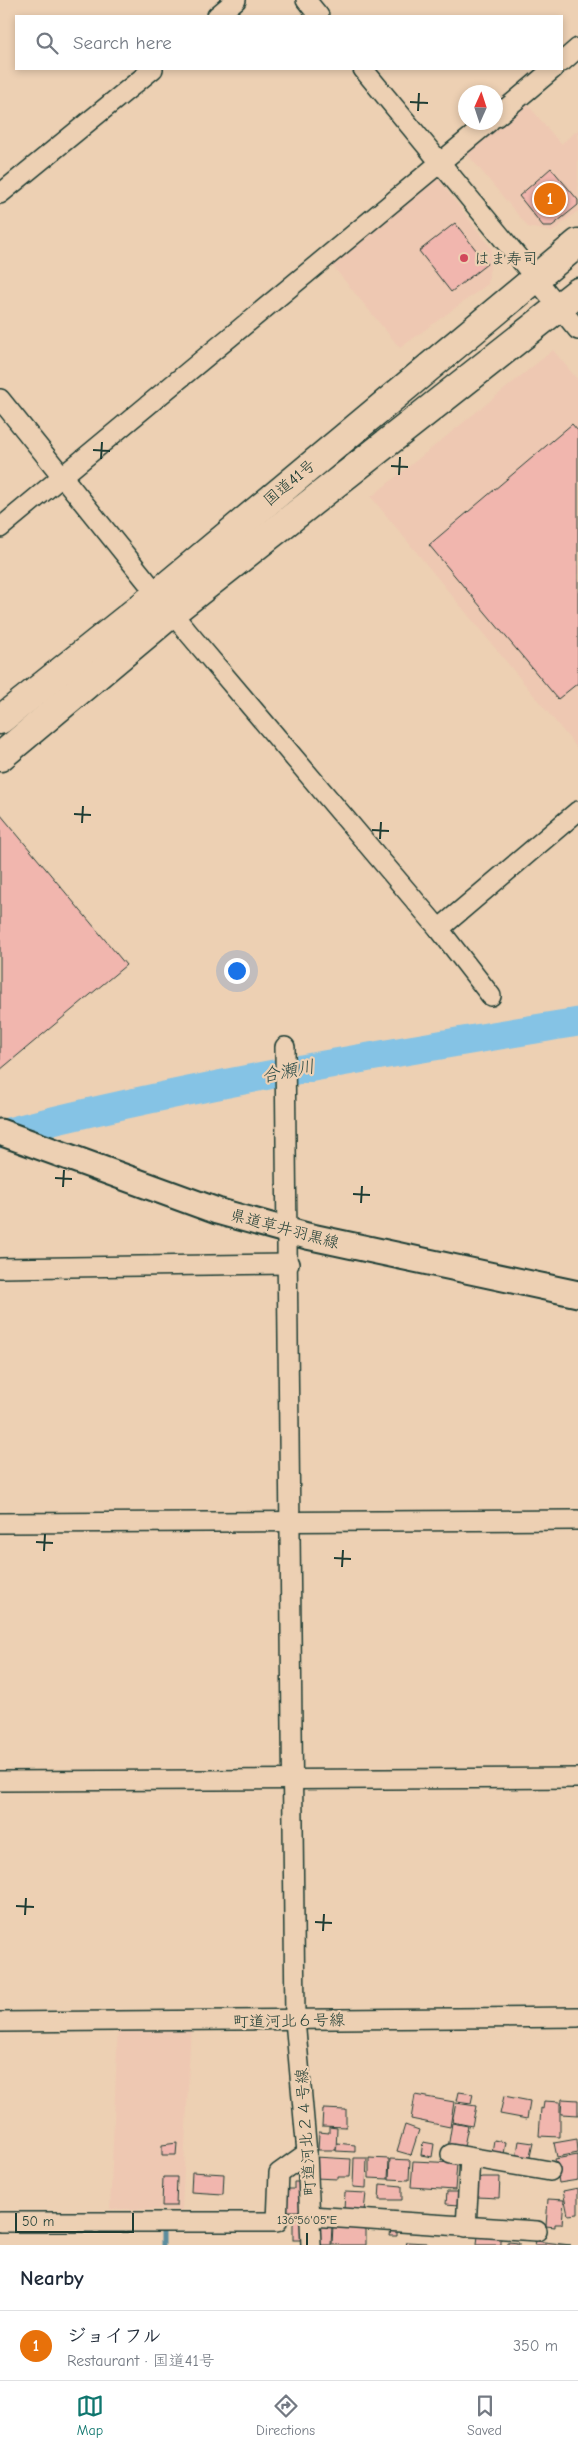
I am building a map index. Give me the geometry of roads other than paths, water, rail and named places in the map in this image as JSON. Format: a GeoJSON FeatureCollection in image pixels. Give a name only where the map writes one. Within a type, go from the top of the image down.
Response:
{"type":"FeatureCollection","features":[{"type":"Feature","properties":{"kind":"highway","name":"国道41号"},"geometry":{"type":"LineString","coordinates":[[0,720],[145,604],[578,243]]}},
{"type":"Feature","properties":{"kind":"highway","name":"国道41号"},"geometry":{"type":"LineString","coordinates":[[0,757],[179,607],[568,299]]}},
{"type":"Feature","properties":{"kind":"main road","name":"県道草井羽黒線"},"geometry":{"type":"LineString","coordinates":[[0,1132],[208,1207],[288,1230],[578,1294]]}},
{"type":"Feature","properties":{"kind":"street"},"geometry":{"type":"LineString","coordinates":[[218,15],[236,0]]}},
{"type":"Feature","properties":{"kind":"street"},"geometry":{"type":"LineString","coordinates":[[306,0],[318,15]]}},
{"type":"Feature","properties":{"kind":"street"},"geometry":{"type":"LineString","coordinates":[[563,61],[578,48]]}},
{"type":"Feature","properties":{"kind":"street"},"geometry":{"type":"LineString","coordinates":[[0,194],[152,70]]}},
{"type":"Feature","properties":{"kind":"street"},"geometry":{"type":"LineString","coordinates":[[364,70],[534,279],[568,299],[578,330]]}},
{"type":"Feature","properties":{"kind":"street"},"geometry":{"type":"LineString","coordinates":[[503,111],[552,70]]}},
{"type":"Feature","properties":{"kind":"street"},"geometry":{"type":"LineString","coordinates":[[0,528],[480,130]]}},
{"type":"Feature","properties":{"kind":"street"},"geometry":{"type":"LineString","coordinates":[[0,399],[148,583]]}},
{"type":"Feature","properties":{"kind":"street"},"geometry":{"type":"LineString","coordinates":[[180,622],[438,929],[490,996]]}},
{"type":"Feature","properties":{"kind":"street"},"geometry":{"type":"LineString","coordinates":[[438,929],[578,811]]}},
{"type":"Feature","properties":{"kind":"street","name":"町道河北２４号線"},"geometry":{"type":"LineString","coordinates":[[285,1047],[295,2020],[307,2153],[311,2245]]}},
{"type":"Feature","properties":{"kind":"street"},"geometry":{"type":"LineString","coordinates":[[0,1268],[288,1264]]}},
{"type":"Feature","properties":{"kind":"street"},"geometry":{"type":"LineString","coordinates":[[0,1523],[290,1523],[578,1520]]}},
{"type":"Feature","properties":{"kind":"street"},"geometry":{"type":"LineString","coordinates":[[0,1782],[578,1778]]}},
{"type":"Feature","properties":{"kind":"street","name":"町道河北６号線"},"geometry":{"type":"LineString","coordinates":[[0,2022],[578,2017]]}},
{"type":"Feature","properties":{"kind":"street"},"geometry":{"type":"LineString","coordinates":[[0,2222],[172,2224],[182,2221],[277,2222],[279,2173],[307,2153]]}},
{"type":"Feature","properties":{"kind":"street"},"geometry":{"type":"LineString","coordinates":[[451,2154],[550,2172]]}},
{"type":"Feature","properties":{"kind":"street"},"geometry":{"type":"LineString","coordinates":[[466,2227],[470,2158]]}},
{"type":"Feature","properties":{"kind":"street"},"geometry":{"type":"LineString","coordinates":[[0,2211],[173,2213],[172,2224]]}},
{"type":"Feature","properties":{"kind":"street"},"geometry":{"type":"LineString","coordinates":[[311,2216],[537,2232]]}},
{"type":"Feature","properties":{"kind":"waterway","name":"合瀬川"},"geometry":{"type":"LineString","coordinates":[[0,1134],[71,1116],[215,1085],[578,1022]]}},
{"type":"Feature","properties":{"kind":"waterway"},"geometry":{"type":"LineString","coordinates":[[163,2227],[163,2245]]}},
{"type":"Feature","properties":{"kind":"place","name":"ジョイフル"},"geometry":{"type":"Point","coordinates":[550,199]}},
{"type":"Feature","properties":{"kind":"place","name":"はま寿司"},"geometry":{"type":"Point","coordinates":[464,258]}}]}
